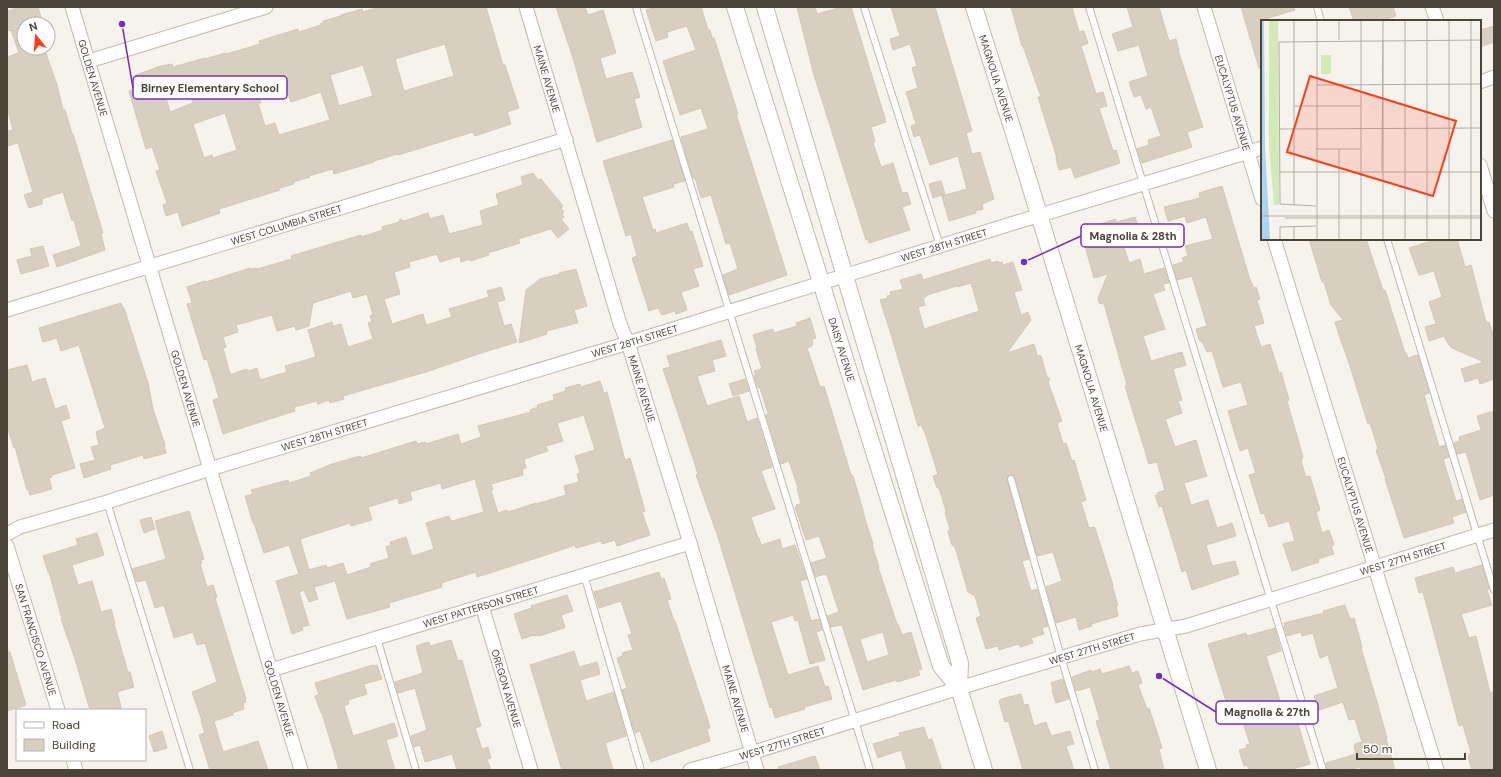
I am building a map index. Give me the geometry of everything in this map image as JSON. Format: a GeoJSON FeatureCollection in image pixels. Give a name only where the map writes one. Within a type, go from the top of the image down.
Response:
{"type":"FeatureCollection","features":[{"type":"Feature","properties":{"kind":"street","name":"GOLDEN AVENUE"},"geometry":{"type":"LineString","coordinates":[[72,7],[301,770]]}},
{"type":"Feature","properties":{"kind":"street"},"geometry":{"type":"LineString","coordinates":[[89,61],[266,7]]}},
{"type":"Feature","properties":{"kind":"street","name":"MAINE AVENUE"},"geometry":{"type":"LineString","coordinates":[[526,7],[620,324],[628,343],[690,543],[757,770]]}},
{"type":"Feature","properties":{"kind":"street","name":"DAISY AVENUE"},"geometry":{"type":"LineString","coordinates":[[734,7],[941,666],[959,688]]}},
{"type":"Feature","properties":{"kind":"street","name":"DAISY AVENUE"},"geometry":{"type":"LineString","coordinates":[[765,7],[960,663],[959,688],[984,770]]}},
{"type":"Feature","properties":{"kind":"street","name":"MAGNOLIA AVENUE"},"geometry":{"type":"LineString","coordinates":[[974,7],[1208,770]]}},
{"type":"Feature","properties":{"kind":"street","name":"EUCALYPTUS AVENUE"},"geometry":{"type":"LineString","coordinates":[[1204,7],[1261,196]]}},
{"type":"Feature","properties":{"kind":"street"},"geometry":{"type":"LineString","coordinates":[[1432,7],[1437,20]]}},
{"type":"Feature","properties":{"kind":"street"},"geometry":{"type":"LineString","coordinates":[[1481,82],[1494,77]]}},
{"type":"Feature","properties":{"kind":"street","name":"WEST COLUMBIA STREET"},"geometry":{"type":"LineString","coordinates":[[7,310],[566,139]]}},
{"type":"Feature","properties":{"kind":"street","name":"WEST 28TH STREET"},"geometry":{"type":"LineString","coordinates":[[7,534],[20,527],[107,502],[210,469],[628,343],[1039,215],[1261,148]]}},
{"type":"Feature","properties":{"kind":"street"},"geometry":{"type":"LineString","coordinates":[[1481,168],[1494,211]]}},
{"type":"Feature","properties":{"kind":"street","name":"EUCALYPTUS AVENUE"},"geometry":{"type":"LineString","coordinates":[[1274,240],[1437,770]]}},
{"type":"Feature","properties":{"kind":"street","name":"WEST 27TH STREET"},"geometry":{"type":"LineString","coordinates":[[690,770],[1140,634],[1186,626],[1477,534],[1494,530]]}},
{"type":"Feature","properties":{"kind":"street","name":"WEST PATTERSON STREET"},"geometry":{"type":"LineString","coordinates":[[271,670],[690,543]]}},
{"type":"Feature","properties":{"kind":"street","name":"SAN FRANCISCO AVENUE"},"geometry":{"type":"LineString","coordinates":[[7,546],[58,709]]}},
{"type":"Feature","properties":{"kind":"street","name":"OREGON AVENUE"},"geometry":{"type":"LineString","coordinates":[[482,606],[531,770]]}},
{"type":"Feature","properties":{"kind":"lane"},"geometry":{"type":"LineString","coordinates":[[636,7],[870,770]]}},
{"type":"Feature","properties":{"kind":"lane"},"geometry":{"type":"LineString","coordinates":[[864,7],[940,246]]}},
{"type":"Feature","properties":{"kind":"lane"},"geometry":{"type":"LineString","coordinates":[[1090,7],[1323,770]]}},
{"type":"Feature","properties":{"kind":"lane"},"geometry":{"type":"LineString","coordinates":[[1317,7],[1321,20]]}},
{"type":"Feature","properties":{"kind":"lane"},"geometry":{"type":"LineString","coordinates":[[1387,240],[1494,590]]}},
{"type":"Feature","properties":{"kind":"lane"},"geometry":{"type":"LineString","coordinates":[[1011,479],[1061,657],[1095,770]]}},
{"type":"Feature","properties":{"kind":"lane"},"geometry":{"type":"LineString","coordinates":[[107,502],[190,770]]}},
{"type":"Feature","properties":{"kind":"lane"},"geometry":{"type":"LineString","coordinates":[[584,575],[641,770]]}},
{"type":"Feature","properties":{"kind":"lane"},"geometry":{"type":"LineString","coordinates":[[377,638],[416,770]]}},
{"type":"Feature","properties":{"kind":"building"},"geometry":{"type":"Polygon","coordinates":[[[20,7],[38,7],[41,16],[16,16],[16,44],[11,30],[7,31],[7,11],[20,7]]]}},
{"type":"Feature","properties":{"kind":"building"},"geometry":{"type":"Polygon","coordinates":[[[380,7],[486,7],[503,65],[505,65],[519,108],[507,112],[511,124],[475,136],[473,132],[334,174],[333,169],[309,176],[310,177],[293,182],[294,184],[279,188],[280,190],[219,209],[220,213],[182,226],[178,212],[166,216],[163,205],[167,203],[156,171],[160,170],[152,147],[146,149],[129,91],[140,87],[136,75],[161,66],[172,64],[173,67],[237,51],[260,44],[259,41],[298,29],[299,32],[321,25],[320,24],[323,23],[323,21],[341,15],[362,9],[363,12],[380,7]],[[445,44],[395,59],[404,91],[454,76],[445,44]],[[363,65],[330,75],[339,106],[373,96],[363,65]],[[185,76],[162,84],[170,112],[193,103],[185,76]],[[286,89],[259,99],[261,103],[258,103],[265,126],[275,123],[279,135],[330,120],[321,92],[291,102],[286,89]],[[225,113],[193,124],[204,158],[212,155],[213,158],[237,150],[225,113]]]}},
{"type":"Feature","properties":{"kind":"building"},"geometry":{"type":"Polygon","coordinates":[[[556,7],[585,7],[588,15],[603,10],[616,53],[600,58],[606,79],[632,72],[640,97],[634,99],[642,127],[597,142],[573,58],[556,7]]]}},
{"type":"Feature","properties":{"kind":"building"},"geometry":{"type":"Polygon","coordinates":[[[657,7],[701,7],[708,30],[710,30],[712,38],[714,38],[738,114],[736,114],[787,275],[729,295],[723,275],[738,269],[730,243],[726,244],[711,195],[701,198],[695,178],[693,178],[681,137],[708,129],[701,108],[680,115],[663,61],[696,50],[687,26],[667,32],[668,37],[656,41],[646,10],[657,7]]]}},
{"type":"Feature","properties":{"kind":"building"},"geometry":{"type":"Polygon","coordinates":[[[797,7],[815,7],[817,14],[842,7],[851,7],[886,122],[871,127],[875,142],[873,143],[881,167],[893,163],[902,193],[907,192],[911,204],[902,207],[910,230],[869,243],[868,239],[866,240],[814,75],[797,7]]]}},
{"type":"Feature","properties":{"kind":"building"},"geometry":{"type":"Polygon","coordinates":[[[891,7],[935,7],[972,131],[966,133],[972,154],[980,152],[994,199],[982,204],[983,209],[975,211],[976,213],[949,221],[942,196],[967,189],[958,156],[930,165],[920,135],[914,137],[911,126],[916,124],[906,92],[918,88],[912,68],[917,66],[910,44],[893,50],[890,39],[900,36],[891,7]]]}},
{"type":"Feature","properties":{"kind":"building"},"geometry":{"type":"Polygon","coordinates":[[[1011,7],[1072,7],[1079,32],[1084,31],[1088,43],[1081,46],[1096,94],[1103,92],[1107,106],[1099,108],[1113,151],[1116,150],[1120,163],[1075,178],[1071,167],[1059,170],[1057,158],[1038,97],[1041,97],[1022,46],[1011,7]]]}},
{"type":"Feature","properties":{"kind":"building"},"geometry":{"type":"Polygon","coordinates":[[[1127,7],[1159,7],[1169,41],[1176,39],[1178,50],[1203,127],[1187,132],[1192,147],[1142,163],[1137,149],[1149,145],[1148,140],[1161,136],[1151,107],[1146,109],[1141,95],[1134,97],[1129,82],[1148,76],[1139,45],[1118,51],[1112,34],[1133,27],[1127,7]]]}},
{"type":"Feature","properties":{"kind":"building"},"geometry":{"type":"Polygon","coordinates":[[[1241,7],[1294,7],[1295,10],[1261,20],[1261,68],[1259,68],[1241,7]]]}},
{"type":"Feature","properties":{"kind":"building"},"geometry":{"type":"Polygon","coordinates":[[[1349,7],[1393,7],[1396,16],[1383,20],[1354,20],[1349,7]]]}},
{"type":"Feature","properties":{"kind":"building"},"geometry":{"type":"Polygon","coordinates":[[[1494,26],[1494,42],[1481,47],[1481,30],[1494,26]]]}},
{"type":"Feature","properties":{"kind":"building"},"geometry":{"type":"Polygon","coordinates":[[[16,54],[16,56],[47,56],[57,85],[63,110],[65,110],[73,134],[103,233],[101,234],[105,250],[57,267],[53,255],[81,246],[74,220],[72,221],[63,192],[42,199],[42,204],[29,208],[24,195],[33,192],[18,143],[7,146],[7,131],[13,130],[7,107],[7,57],[16,54]]]}},
{"type":"Feature","properties":{"kind":"building"},"geometry":{"type":"Polygon","coordinates":[[[672,140],[685,181],[673,184],[674,187],[642,197],[653,230],[655,229],[656,233],[687,223],[690,232],[692,231],[703,266],[693,269],[699,286],[681,292],[687,310],[676,314],[675,311],[662,315],[658,308],[649,311],[632,258],[637,256],[631,234],[626,236],[603,161],[672,140]]]}},
{"type":"Feature","properties":{"kind":"building"},"geometry":{"type":"Polygon","coordinates":[[[533,173],[538,180],[541,179],[563,206],[561,208],[564,212],[562,214],[564,217],[561,219],[569,229],[558,238],[551,229],[518,239],[520,243],[488,253],[489,255],[470,261],[469,259],[461,262],[460,256],[440,262],[437,254],[409,262],[410,267],[394,272],[400,294],[384,299],[392,324],[423,314],[426,325],[452,317],[449,309],[489,297],[487,291],[501,287],[505,300],[497,302],[504,326],[511,324],[517,342],[429,371],[343,396],[344,399],[330,403],[329,400],[318,404],[317,401],[294,407],[295,411],[223,434],[213,400],[219,398],[207,359],[204,360],[187,304],[192,303],[187,287],[250,268],[257,269],[292,259],[291,256],[383,230],[382,227],[399,222],[400,219],[404,221],[428,213],[430,219],[443,215],[449,234],[483,225],[480,211],[499,205],[496,194],[523,185],[521,177],[533,173]],[[351,291],[313,303],[309,326],[296,330],[295,326],[277,331],[272,315],[236,325],[238,332],[223,337],[226,347],[223,348],[230,374],[246,369],[249,371],[257,368],[260,380],[287,372],[285,366],[316,357],[308,330],[332,322],[333,326],[341,324],[348,347],[373,339],[368,323],[372,322],[370,316],[373,315],[367,294],[353,298],[351,291]]]}},
{"type":"Feature","properties":{"kind":"building"},"geometry":{"type":"Polygon","coordinates":[[[941,181],[945,194],[933,198],[929,184],[941,181]]]}},
{"type":"Feature","properties":{"kind":"building"},"geometry":{"type":"Polygon","coordinates":[[[1222,186],[1250,280],[1254,288],[1256,287],[1260,299],[1257,300],[1264,323],[1254,326],[1261,347],[1270,344],[1279,373],[1281,372],[1289,400],[1287,401],[1303,457],[1301,461],[1306,477],[1310,476],[1320,510],[1316,512],[1322,533],[1329,530],[1334,545],[1331,546],[1334,554],[1318,559],[1319,562],[1292,571],[1283,544],[1295,541],[1289,521],[1269,527],[1264,513],[1261,514],[1249,475],[1256,473],[1248,448],[1240,451],[1228,411],[1248,405],[1241,382],[1223,387],[1212,351],[1207,352],[1203,343],[1199,340],[1196,329],[1207,326],[1192,276],[1177,280],[1173,265],[1184,262],[1182,258],[1188,256],[1185,246],[1213,239],[1206,217],[1187,223],[1185,216],[1168,221],[1164,207],[1200,198],[1199,193],[1222,186]]]}},
{"type":"Feature","properties":{"kind":"building"},"geometry":{"type":"Polygon","coordinates":[[[1135,217],[1140,234],[1122,240],[1129,263],[1140,259],[1144,274],[1164,268],[1169,283],[1163,284],[1165,290],[1153,294],[1165,329],[1143,336],[1151,361],[1182,352],[1186,365],[1173,369],[1182,400],[1178,401],[1182,413],[1165,419],[1175,447],[1196,440],[1207,476],[1184,483],[1191,505],[1208,500],[1217,528],[1232,523],[1236,536],[1206,545],[1212,566],[1235,561],[1239,574],[1192,590],[1186,570],[1182,572],[1162,506],[1159,507],[1155,495],[1158,495],[1157,493],[1165,490],[1157,462],[1149,464],[1125,386],[1127,385],[1104,304],[1099,303],[1098,298],[1108,274],[1094,278],[1083,239],[1090,237],[1088,228],[1116,219],[1116,222],[1135,217]]]}},
{"type":"Feature","properties":{"kind":"building"},"geometry":{"type":"Polygon","coordinates":[[[1309,240],[1366,240],[1383,290],[1385,290],[1405,353],[1408,358],[1418,355],[1429,393],[1424,395],[1439,447],[1445,445],[1449,457],[1443,459],[1456,501],[1462,499],[1466,512],[1452,517],[1454,523],[1404,538],[1376,450],[1378,449],[1370,423],[1368,424],[1335,322],[1343,320],[1331,305],[1324,282],[1322,282],[1309,240]]]}},
{"type":"Feature","properties":{"kind":"building"},"geometry":{"type":"Polygon","coordinates":[[[1435,240],[1457,240],[1465,267],[1471,265],[1486,322],[1489,322],[1494,337],[1494,379],[1480,384],[1478,378],[1465,382],[1461,369],[1484,362],[1452,348],[1444,336],[1429,341],[1425,327],[1436,324],[1429,302],[1442,297],[1434,271],[1419,275],[1409,248],[1435,240]]]}},
{"type":"Feature","properties":{"kind":"building"},"geometry":{"type":"Polygon","coordinates":[[[43,246],[49,266],[21,274],[17,260],[32,256],[30,249],[43,246]]]}},
{"type":"Feature","properties":{"kind":"building"},"geometry":{"type":"Polygon","coordinates":[[[990,259],[991,263],[998,261],[999,263],[1002,262],[1003,265],[1013,262],[1022,290],[1014,292],[1021,315],[1028,312],[1031,320],[1007,353],[1034,344],[1037,355],[1041,356],[1047,377],[1050,379],[1048,382],[1062,421],[1057,423],[1063,444],[1066,443],[1072,461],[1074,460],[1086,500],[1081,502],[1089,528],[1095,528],[1113,585],[1118,606],[1116,606],[1118,616],[1091,624],[1092,626],[1079,630],[1076,617],[1056,623],[1046,587],[1062,581],[1053,552],[1037,556],[1015,478],[1012,475],[1009,475],[1007,480],[1029,559],[1022,561],[1031,591],[1037,589],[1048,626],[1042,628],[1044,634],[1031,638],[1033,643],[1020,647],[1019,644],[999,650],[998,646],[986,649],[976,618],[981,616],[975,596],[968,592],[955,547],[952,545],[948,532],[950,529],[945,513],[946,511],[939,488],[937,488],[933,476],[938,474],[925,433],[921,425],[918,426],[880,300],[888,298],[887,296],[891,295],[890,292],[903,289],[900,280],[921,274],[923,280],[990,259]],[[971,283],[927,295],[923,298],[925,305],[918,307],[924,329],[979,311],[971,283]]]}},
{"type":"Feature","properties":{"kind":"building"},"geometry":{"type":"Polygon","coordinates":[[[576,269],[587,306],[574,310],[578,323],[546,331],[547,334],[519,343],[526,290],[540,279],[576,269]]]}},
{"type":"Feature","properties":{"kind":"building"},"geometry":{"type":"Polygon","coordinates":[[[121,303],[124,308],[148,383],[153,409],[165,445],[166,453],[144,459],[143,455],[110,465],[111,469],[84,478],[80,464],[95,460],[91,447],[99,445],[96,432],[105,428],[79,345],[61,351],[57,338],[43,342],[39,328],[121,303]]]}},
{"type":"Feature","properties":{"kind":"building"},"geometry":{"type":"Polygon","coordinates":[[[810,318],[816,338],[812,339],[812,346],[807,348],[819,384],[821,387],[824,386],[851,475],[853,476],[873,544],[878,567],[897,624],[902,635],[911,632],[922,669],[918,670],[920,675],[897,682],[896,680],[863,690],[842,625],[831,627],[827,616],[839,612],[827,575],[825,574],[815,577],[811,563],[827,558],[819,536],[806,540],[795,507],[797,507],[796,505],[801,504],[798,488],[789,461],[781,464],[766,415],[768,415],[768,413],[760,388],[758,388],[754,376],[756,375],[754,371],[762,369],[753,335],[773,329],[774,333],[797,326],[796,323],[810,318]],[[883,632],[860,639],[867,662],[889,655],[883,632]]]}},
{"type":"Feature","properties":{"kind":"building"},"geometry":{"type":"Polygon","coordinates":[[[721,340],[726,356],[712,360],[715,371],[697,376],[707,406],[739,396],[747,422],[757,418],[772,467],[761,471],[775,509],[751,517],[761,545],[780,539],[782,549],[795,545],[807,579],[800,581],[811,621],[819,619],[822,630],[816,632],[825,660],[810,664],[798,620],[795,621],[793,615],[771,622],[788,675],[818,666],[825,687],[828,686],[832,699],[804,707],[805,709],[775,718],[772,707],[770,708],[718,537],[696,475],[698,474],[663,369],[670,367],[667,356],[721,340]]]}},
{"type":"Feature","properties":{"kind":"building"},"geometry":{"type":"Polygon","coordinates":[[[27,365],[32,382],[45,378],[55,409],[66,405],[70,418],[61,421],[75,468],[52,475],[52,477],[49,478],[52,489],[30,495],[28,489],[27,490],[15,447],[14,448],[7,426],[7,370],[27,365]]]}},
{"type":"Feature","properties":{"kind":"building"},"geometry":{"type":"Polygon","coordinates":[[[745,379],[749,391],[733,396],[729,384],[745,379]]]}},
{"type":"Feature","properties":{"kind":"building"},"geometry":{"type":"Polygon","coordinates":[[[600,381],[604,393],[607,392],[625,460],[630,458],[645,511],[642,512],[650,535],[617,546],[615,540],[602,544],[601,541],[576,548],[575,545],[477,577],[476,572],[441,583],[442,587],[389,603],[390,607],[347,619],[335,581],[314,587],[318,599],[309,602],[304,590],[299,592],[309,625],[302,627],[303,630],[292,634],[276,581],[299,574],[289,545],[264,553],[245,496],[253,494],[251,490],[288,480],[289,483],[311,476],[310,473],[332,464],[360,456],[361,458],[416,441],[417,444],[425,442],[426,444],[458,434],[461,444],[481,437],[478,426],[531,412],[530,410],[538,407],[537,405],[554,400],[553,395],[566,391],[565,388],[580,384],[581,387],[600,381]],[[584,415],[557,423],[563,441],[546,446],[548,451],[524,459],[526,468],[522,469],[523,475],[491,484],[493,489],[491,491],[498,513],[507,510],[508,512],[566,495],[564,486],[579,482],[577,474],[580,473],[575,456],[595,450],[584,415]],[[475,479],[442,489],[441,483],[410,492],[412,500],[399,504],[398,498],[368,507],[372,520],[351,526],[350,523],[300,539],[309,570],[326,565],[327,568],[343,563],[347,575],[371,567],[370,564],[389,558],[386,547],[391,545],[390,542],[406,537],[412,556],[434,549],[426,523],[449,516],[452,521],[484,512],[475,479]]]}},
{"type":"Feature","properties":{"kind":"building"},"geometry":{"type":"Polygon","coordinates":[[[1494,411],[1494,495],[1480,500],[1466,452],[1457,454],[1454,443],[1460,441],[1459,437],[1481,430],[1477,416],[1494,411]]]}},
{"type":"Feature","properties":{"kind":"building"},"geometry":{"type":"Polygon","coordinates":[[[189,511],[204,559],[201,560],[202,563],[200,564],[207,587],[213,585],[217,597],[215,598],[246,699],[246,702],[243,703],[244,709],[232,713],[233,715],[214,721],[223,752],[258,741],[268,770],[210,770],[199,735],[205,733],[192,692],[217,682],[205,643],[197,645],[193,632],[174,638],[164,605],[155,608],[146,580],[137,582],[132,569],[166,559],[155,521],[189,511]]]}},
{"type":"Feature","properties":{"kind":"building"},"geometry":{"type":"Polygon","coordinates":[[[151,517],[155,529],[144,533],[140,520],[151,517]]]}},
{"type":"Feature","properties":{"kind":"building"},"geometry":{"type":"Polygon","coordinates":[[[97,533],[104,555],[72,565],[78,585],[92,581],[101,612],[111,609],[128,672],[130,672],[134,687],[117,692],[122,709],[90,709],[43,556],[78,545],[76,539],[97,533]]]}},
{"type":"Feature","properties":{"kind":"building"},"geometry":{"type":"Polygon","coordinates":[[[1482,565],[1489,589],[1487,590],[1492,605],[1461,614],[1469,638],[1476,636],[1490,693],[1494,691],[1494,770],[1472,770],[1468,757],[1471,753],[1463,725],[1459,726],[1423,592],[1419,593],[1415,578],[1453,567],[1455,573],[1482,565]]]}},
{"type":"Feature","properties":{"kind":"building"},"geometry":{"type":"Polygon","coordinates":[[[659,572],[661,579],[664,578],[671,599],[667,600],[708,720],[710,728],[707,729],[710,741],[651,762],[640,731],[635,733],[622,690],[627,688],[617,658],[623,656],[622,653],[633,650],[628,635],[632,634],[621,601],[599,608],[594,592],[659,572]]]}},
{"type":"Feature","properties":{"kind":"building"},"geometry":{"type":"Polygon","coordinates":[[[567,595],[573,611],[561,615],[564,628],[539,636],[534,635],[522,639],[514,614],[532,608],[531,606],[567,595]]]}},
{"type":"Feature","properties":{"kind":"building"},"geometry":{"type":"Polygon","coordinates":[[[1345,605],[1350,619],[1354,618],[1395,770],[1361,770],[1360,767],[1348,770],[1327,770],[1326,763],[1356,754],[1355,744],[1362,742],[1355,719],[1349,720],[1343,702],[1319,710],[1314,696],[1338,688],[1328,655],[1320,658],[1313,633],[1302,636],[1301,632],[1287,636],[1284,623],[1324,613],[1323,611],[1345,605]]]}},
{"type":"Feature","properties":{"kind":"building"},"geometry":{"type":"Polygon","coordinates":[[[1275,628],[1281,651],[1266,656],[1286,720],[1296,717],[1310,764],[1289,770],[1249,770],[1247,765],[1244,766],[1239,750],[1247,748],[1246,745],[1250,744],[1242,720],[1240,721],[1238,714],[1231,717],[1208,644],[1246,633],[1247,636],[1275,628]]]}},
{"type":"Feature","properties":{"kind":"building"},"geometry":{"type":"Polygon","coordinates":[[[451,640],[458,661],[462,660],[481,726],[475,728],[482,749],[488,747],[491,758],[487,759],[491,770],[457,770],[452,754],[425,762],[420,745],[414,747],[411,736],[427,730],[415,688],[398,693],[395,682],[423,673],[416,646],[429,642],[430,646],[451,640]]]}},
{"type":"Feature","properties":{"kind":"building"},"geometry":{"type":"Polygon","coordinates":[[[574,651],[579,667],[597,662],[600,674],[580,680],[586,701],[614,692],[626,736],[605,743],[613,770],[562,770],[530,665],[574,651]]]}},
{"type":"Feature","properties":{"kind":"building"},"geometry":{"type":"Polygon","coordinates":[[[7,652],[10,652],[26,705],[7,711],[7,652]]]}},
{"type":"Feature","properties":{"kind":"building"},"geometry":{"type":"Polygon","coordinates":[[[377,665],[382,679],[364,684],[367,694],[348,700],[349,704],[344,706],[353,736],[394,723],[398,736],[386,740],[395,770],[339,770],[322,713],[315,696],[319,695],[315,683],[377,665]]]}},
{"type":"Feature","properties":{"kind":"building"},"geometry":{"type":"Polygon","coordinates":[[[1129,666],[1132,673],[1138,671],[1142,683],[1138,685],[1147,709],[1149,708],[1162,748],[1159,749],[1164,770],[1111,770],[1096,721],[1100,720],[1090,687],[1076,691],[1072,677],[1091,670],[1092,672],[1100,669],[1102,674],[1129,666]]]}},
{"type":"Feature","properties":{"kind":"building"},"geometry":{"type":"Polygon","coordinates":[[[1063,679],[1069,699],[1056,703],[1051,683],[1063,679]]]}},
{"type":"Feature","properties":{"kind":"building"},"geometry":{"type":"Polygon","coordinates":[[[1021,694],[1024,705],[1028,704],[1034,726],[1046,722],[1051,736],[1070,731],[1074,744],[1066,746],[1074,770],[1023,770],[1009,723],[1008,721],[1005,722],[999,701],[1001,699],[1021,694]]]}},
{"type":"Feature","properties":{"kind":"building"},"geometry":{"type":"Polygon","coordinates":[[[924,727],[928,740],[932,739],[942,770],[907,770],[901,750],[878,758],[873,744],[900,736],[899,733],[924,727]]]}},
{"type":"Feature","properties":{"kind":"building"},"geometry":{"type":"Polygon","coordinates":[[[162,731],[167,748],[154,752],[149,736],[162,731]]]}},
{"type":"Feature","properties":{"kind":"building"},"geometry":{"type":"Polygon","coordinates":[[[815,756],[820,770],[779,770],[778,767],[815,756]]]}},
{"type":"Feature","properties":{"kind":"place","name":"Birney Elementary School"},"geometry":{"type":"Point","coordinates":[122,24]}},
{"type":"Feature","properties":{"kind":"place","name":"Magnolia & 28th"},"geometry":{"type":"Point","coordinates":[1024,262]}},
{"type":"Feature","properties":{"kind":"place","name":"Magnolia & 27th"},"geometry":{"type":"Point","coordinates":[1159,676]}}]}
